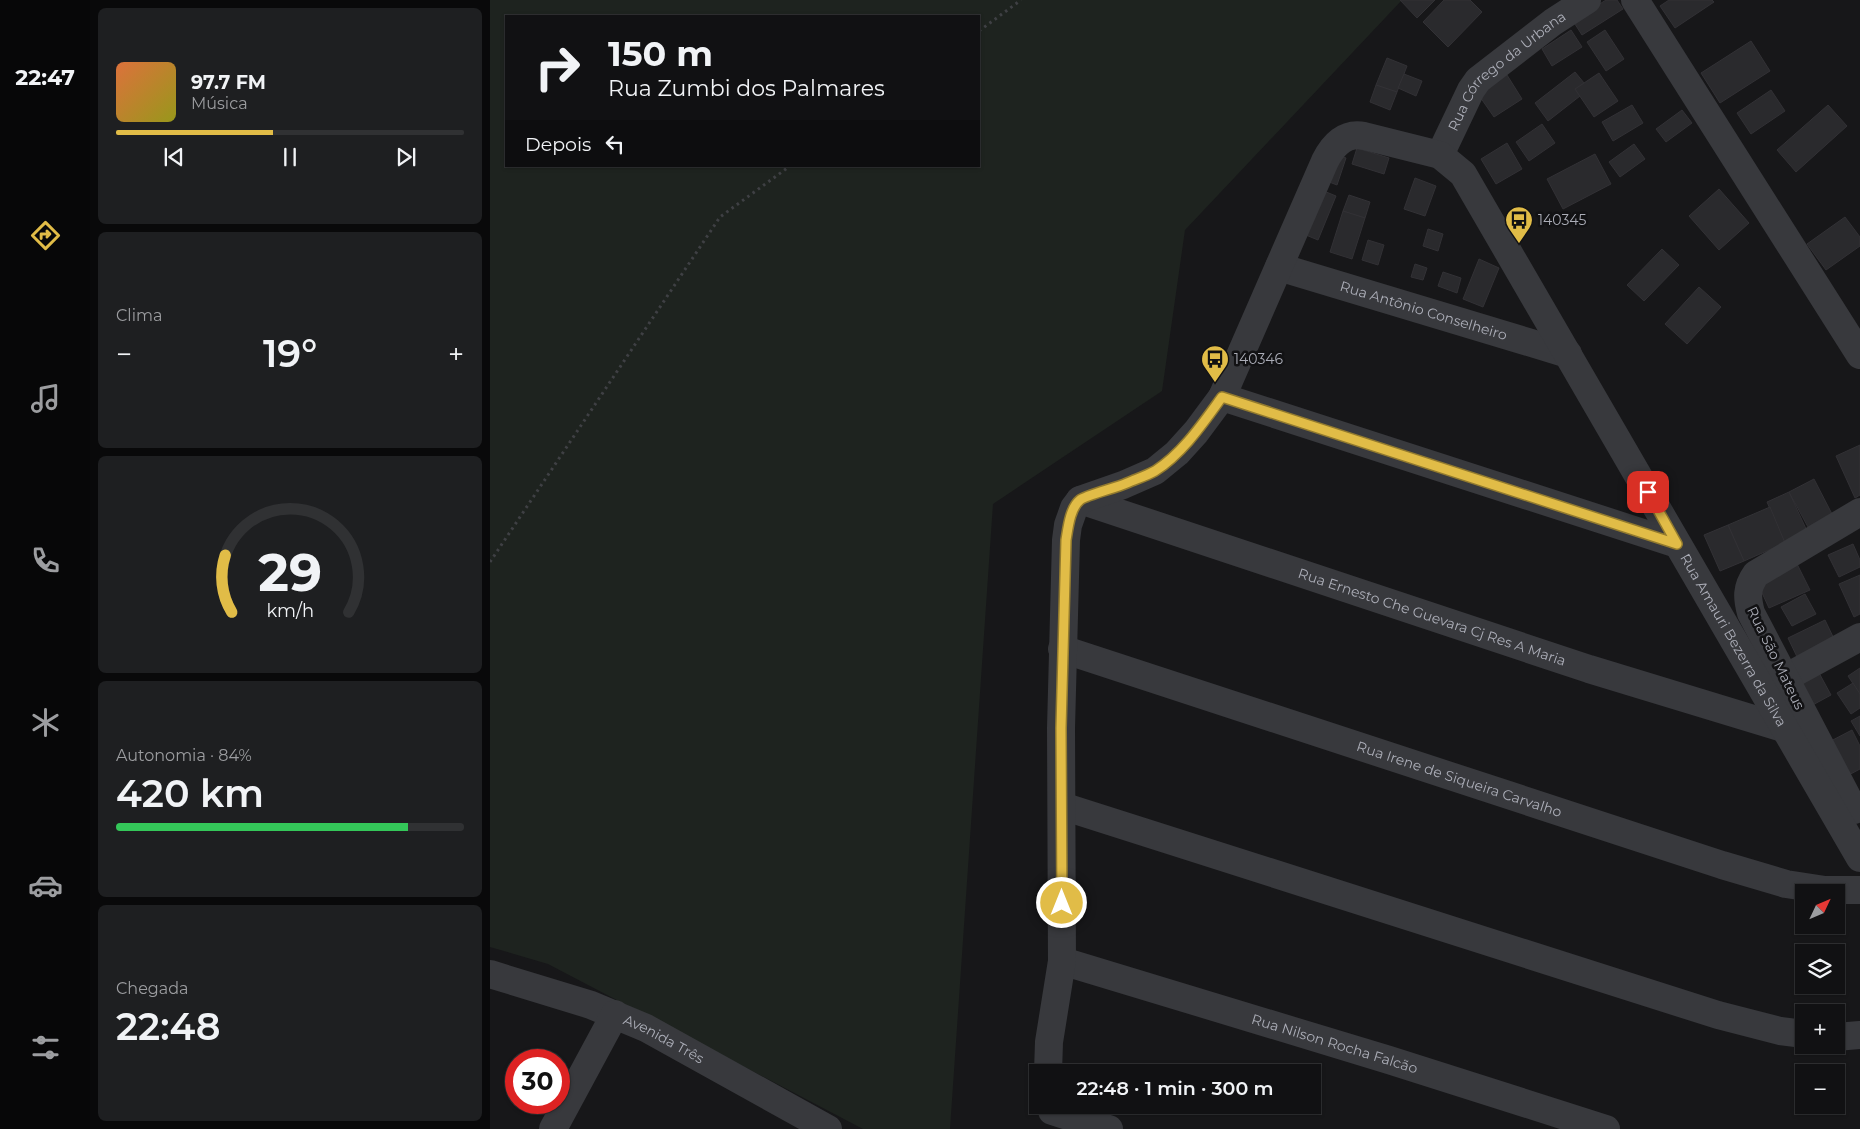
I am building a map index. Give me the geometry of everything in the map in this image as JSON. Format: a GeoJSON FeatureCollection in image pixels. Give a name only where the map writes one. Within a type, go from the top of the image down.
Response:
{"type":"FeatureCollection","features":[{"type":"Feature","properties":{"kind":"street","name":"Rua Córrego da Urbana"},"geometry":{"type":"LineString","coordinates":[[1448,160],[1471,90],[1478,80],[1554,22],[1587,0]]}},
{"type":"Feature","properties":{"kind":"street"},"geometry":{"type":"LineString","coordinates":[[1635,0],[1860,355]]}},
{"type":"Feature","properties":{"kind":"street"},"geometry":{"type":"LineString","coordinates":[[1048,1064],[1049,1042],[1062,961],[1062,649],[1066,540],[1074,508],[1080,500],[1123,485],[1155,471],[1177,453],[1196,432],[1222,397],[1325,161],[1337,144],[1351,135],[1357,135],[1448,160]]}},
{"type":"Feature","properties":{"kind":"street","name":"Rua Amauri Bezerra da Silva"},"geometry":{"type":"LineString","coordinates":[[1448,160],[1471,185],[1860,858]]}},
{"type":"Feature","properties":{"kind":"street","name":"Rua Antônio Conselheiro"},"geometry":{"type":"LineString","coordinates":[[1278,267],[1568,354]]}},
{"type":"Feature","properties":{"kind":"street"},"geometry":{"type":"LineString","coordinates":[[1222,397],[1677,544]]}},
{"type":"Feature","properties":{"kind":"street","name":"Rua Ernesto Che Guevara Cj Res A Maria"},"geometry":{"type":"LineString","coordinates":[[1080,500],[1590,669],[1786,729]]}},
{"type":"Feature","properties":{"kind":"street","name":"Rua São Mateus"},"geometry":{"type":"LineString","coordinates":[[1860,512],[1756,574],[1750,582],[1747,591],[1750,613],[1785,678],[1851,787],[1860,820]]}},
{"type":"Feature","properties":{"kind":"street"},"geometry":{"type":"LineString","coordinates":[[1785,678],[1860,637]]}},
{"type":"Feature","properties":{"kind":"street","name":"Rua Irene de Siqueira Carvalho"},"geometry":{"type":"LineString","coordinates":[[1062,649],[1722,865],[1786,884],[1825,890],[1860,890]]}},
{"type":"Feature","properties":{"kind":"street"},"geometry":{"type":"LineString","coordinates":[[1062,806],[1718,1015],[1780,1031],[1795,1033]]}},
{"type":"Feature","properties":{"kind":"street","name":"Rua Nilson Rocha Falcão"},"geometry":{"type":"LineString","coordinates":[[1062,961],[1389,1060],[1606,1129]]}},
{"type":"Feature","properties":{"kind":"street","name":"Avenida Três"},"geometry":{"type":"LineString","coordinates":[[490,974],[615,1014],[646,1028],[828,1129]]}},
{"type":"Feature","properties":{"kind":"street"},"geometry":{"type":"LineString","coordinates":[[553,1129],[615,1014]]}},
{"type":"Feature","properties":{"kind":"street"},"geometry":{"type":"LineString","coordinates":[[1845,1036],[1860,1035]]}},
{"type":"Feature","properties":{"kind":"street"},"geometry":{"type":"LineString","coordinates":[[1053,1115],[1109,1129]]}},
{"type":"Feature","properties":{"kind":"path"},"geometry":{"type":"LineString","coordinates":[[980,29],[1021,0]]}},
{"type":"Feature","properties":{"kind":"path"},"geometry":{"type":"LineString","coordinates":[[490,562],[720,217],[789,167]]}},
{"type":"Feature","properties":{"kind":"shaded area"},"geometry":{"type":"Polygon","coordinates":[[[490,0],[1402,0],[1185,230],[1162,391],[993,504],[950,1129],[863,1129],[548,964],[490,947],[490,0]]]}},
{"type":"Feature","properties":{"kind":"building"},"geometry":{"type":"Polygon","coordinates":[[[1400,0],[1435,0],[1417,18],[1400,0]]]}},
{"type":"Feature","properties":{"kind":"building"},"geometry":{"type":"Polygon","coordinates":[[[1444,0],[1470,0],[1482,12],[1448,47],[1423,22],[1444,0]]]}},
{"type":"Feature","properties":{"kind":"building"},"geometry":{"type":"Polygon","coordinates":[[[1606,0],[1617,0],[1623,9],[1582,35],[1573,21],[1606,0]]]}},
{"type":"Feature","properties":{"kind":"building"},"geometry":{"type":"Polygon","coordinates":[[[1669,0],[1712,0],[1714,2],[1675,28],[1660,6],[1669,0]]]}},
{"type":"Feature","properties":{"kind":"building"},"geometry":{"type":"Polygon","coordinates":[[[1571,30],[1582,47],[1552,66],[1542,49],[1571,30]]]}},
{"type":"Feature","properties":{"kind":"building"},"geometry":{"type":"Polygon","coordinates":[[[1605,30],[1624,59],[1606,71],[1587,42],[1605,30]]]}},
{"type":"Feature","properties":{"kind":"building"},"geometry":{"type":"Polygon","coordinates":[[[1751,41],[1770,71],[1720,103],[1701,73],[1751,41]]]}},
{"type":"Feature","properties":{"kind":"building"},"geometry":{"type":"Polygon","coordinates":[[[1387,58],[1407,66],[1397,92],[1376,85],[1387,58]]]}},
{"type":"Feature","properties":{"kind":"building"},"geometry":{"type":"Polygon","coordinates":[[[1575,72],[1589,89],[1548,121],[1535,103],[1575,72]]]}},
{"type":"Feature","properties":{"kind":"building"},"geometry":{"type":"Polygon","coordinates":[[[1599,73],[1618,101],[1594,117],[1575,89],[1599,73]]]}},
{"type":"Feature","properties":{"kind":"building"},"geometry":{"type":"Polygon","coordinates":[[[1404,74],[1422,81],[1416,96],[1398,88],[1404,74]]]}},
{"type":"Feature","properties":{"kind":"building"},"geometry":{"type":"Polygon","coordinates":[[[1507,75],[1522,99],[1494,117],[1478,94],[1507,75]]]}},
{"type":"Feature","properties":{"kind":"building"},"geometry":{"type":"Polygon","coordinates":[[[1376,85],[1397,92],[1390,110],[1370,102],[1376,85]]]}},
{"type":"Feature","properties":{"kind":"building"},"geometry":{"type":"Polygon","coordinates":[[[1771,90],[1785,111],[1751,134],[1737,113],[1771,90]]]}},
{"type":"Feature","properties":{"kind":"building"},"geometry":{"type":"Polygon","coordinates":[[[1632,105],[1643,123],[1613,141],[1602,122],[1632,105]]]}},
{"type":"Feature","properties":{"kind":"building"},"geometry":{"type":"Polygon","coordinates":[[[1828,105],[1847,126],[1796,172],[1777,150],[1828,105]]]}},
{"type":"Feature","properties":{"kind":"building"},"geometry":{"type":"Polygon","coordinates":[[[1682,110],[1692,123],[1666,142],[1656,129],[1682,110]]]}},
{"type":"Feature","properties":{"kind":"building"},"geometry":{"type":"Polygon","coordinates":[[[1542,124],[1555,143],[1529,161],[1516,142],[1542,124]]]}},
{"type":"Feature","properties":{"kind":"building"},"geometry":{"type":"Polygon","coordinates":[[[1507,143],[1522,169],[1496,184],[1481,159],[1507,143]]]}},
{"type":"Feature","properties":{"kind":"building"},"geometry":{"type":"Polygon","coordinates":[[[1634,144],[1645,159],[1620,177],[1609,162],[1634,144]]]}},
{"type":"Feature","properties":{"kind":"building"},"geometry":{"type":"Polygon","coordinates":[[[1357,148],[1389,158],[1384,174],[1352,164],[1357,148]]]}},
{"type":"Feature","properties":{"kind":"building"},"geometry":{"type":"Polygon","coordinates":[[[1334,153],[1346,158],[1337,185],[1324,180],[1334,153]]]}},
{"type":"Feature","properties":{"kind":"building"},"geometry":{"type":"Polygon","coordinates":[[[1595,154],[1611,184],[1563,209],[1547,179],[1595,154]]]}},
{"type":"Feature","properties":{"kind":"building"},"geometry":{"type":"Polygon","coordinates":[[[1415,178],[1436,186],[1425,216],[1404,209],[1415,178]]]}},
{"type":"Feature","properties":{"kind":"building"},"geometry":{"type":"Polygon","coordinates":[[[1319,189],[1336,196],[1318,240],[1301,233],[1319,189]]]}},
{"type":"Feature","properties":{"kind":"building"},"geometry":{"type":"Polygon","coordinates":[[[1719,189],[1749,223],[1719,250],[1689,216],[1719,189]]]}},
{"type":"Feature","properties":{"kind":"building"},"geometry":{"type":"Polygon","coordinates":[[[1349,195],[1370,202],[1365,218],[1343,211],[1349,195]]]}},
{"type":"Feature","properties":{"kind":"building"},"geometry":{"type":"Polygon","coordinates":[[[1343,211],[1365,218],[1352,259],[1330,252],[1343,211]]]}},
{"type":"Feature","properties":{"kind":"building"},"geometry":{"type":"Polygon","coordinates":[[[1845,217],[1860,237],[1860,246],[1826,270],[1807,244],[1845,217]]]}},
{"type":"Feature","properties":{"kind":"building"},"geometry":{"type":"Polygon","coordinates":[[[1428,229],[1443,234],[1438,251],[1423,246],[1428,229]]]}},
{"type":"Feature","properties":{"kind":"building"},"geometry":{"type":"Polygon","coordinates":[[[1368,240],[1384,245],[1378,265],[1362,260],[1368,240]]]}},
{"type":"Feature","properties":{"kind":"building"},"geometry":{"type":"Polygon","coordinates":[[[1662,249],[1679,265],[1644,301],[1627,285],[1662,249]]]}},
{"type":"Feature","properties":{"kind":"building"},"geometry":{"type":"Polygon","coordinates":[[[1479,259],[1499,268],[1483,307],[1463,299],[1479,259]]]}},
{"type":"Feature","properties":{"kind":"building"},"geometry":{"type":"Polygon","coordinates":[[[1415,264],[1427,268],[1423,280],[1411,277],[1415,264]]]}},
{"type":"Feature","properties":{"kind":"building"},"geometry":{"type":"Polygon","coordinates":[[[1443,272],[1461,278],[1457,293],[1438,286],[1443,272]]]}},
{"type":"Feature","properties":{"kind":"building"},"geometry":{"type":"Polygon","coordinates":[[[1699,287],[1721,307],[1687,344],[1665,324],[1699,287]]]}},
{"type":"Feature","properties":{"kind":"building"},"geometry":{"type":"Polygon","coordinates":[[[1860,445],[1860,495],[1855,498],[1836,456],[1860,445]]]}},
{"type":"Feature","properties":{"kind":"building"},"geometry":{"type":"Polygon","coordinates":[[[1814,479],[1832,514],[1808,527],[1789,492],[1814,479]]]}},
{"type":"Feature","properties":{"kind":"building"},"geometry":{"type":"Polygon","coordinates":[[[1789,492],[1808,533],[1785,543],[1767,502],[1789,492]]]}},
{"type":"Feature","properties":{"kind":"building"},"geometry":{"type":"Polygon","coordinates":[[[1770,507],[1785,543],[1744,561],[1728,525],[1770,507]]]}},
{"type":"Feature","properties":{"kind":"building"},"geometry":{"type":"Polygon","coordinates":[[[1728,525],[1744,561],[1720,571],[1704,535],[1728,525]]]}},
{"type":"Feature","properties":{"kind":"building"},"geometry":{"type":"Polygon","coordinates":[[[1853,544],[1860,560],[1860,567],[1839,577],[1828,555],[1853,544]]]}},
{"type":"Feature","properties":{"kind":"building"},"geometry":{"type":"Polygon","coordinates":[[[1797,564],[1810,590],[1769,608],[1757,582],[1797,564]]]}},
{"type":"Feature","properties":{"kind":"building"},"geometry":{"type":"Polygon","coordinates":[[[1860,575],[1860,614],[1854,617],[1839,584],[1860,575]]]}},
{"type":"Feature","properties":{"kind":"building"},"geometry":{"type":"Polygon","coordinates":[[[1805,594],[1816,614],[1792,626],[1781,607],[1805,594]]]}},
{"type":"Feature","properties":{"kind":"building"},"geometry":{"type":"Polygon","coordinates":[[[1825,620],[1836,643],[1799,661],[1788,638],[1825,620]]]}},
{"type":"Feature","properties":{"kind":"building"},"geometry":{"type":"Polygon","coordinates":[[[1860,668],[1860,694],[1848,676],[1860,668]]]}},
{"type":"Feature","properties":{"kind":"building"},"geometry":{"type":"Polygon","coordinates":[[[1818,671],[1831,695],[1809,707],[1796,683],[1818,671]]]}},
{"type":"Feature","properties":{"kind":"building"},"geometry":{"type":"Polygon","coordinates":[[[1853,683],[1860,694],[1860,708],[1851,714],[1837,693],[1853,683]]]}},
{"type":"Feature","properties":{"kind":"building"},"geometry":{"type":"Polygon","coordinates":[[[1860,716],[1860,736],[1851,721],[1860,716]]]}},
{"type":"Feature","properties":{"kind":"building"},"geometry":{"type":"Polygon","coordinates":[[[1852,730],[1860,746],[1860,769],[1845,777],[1827,743],[1852,730]]]}},
{"type":"Feature","properties":{"kind":"place","name":"140345"},"geometry":{"type":"Point","coordinates":[1519,244]}},
{"type":"Feature","properties":{"kind":"place","name":"140346"},"geometry":{"type":"Point","coordinates":[1215,383]}},
{"type":"Feature","properties":{"kind":"route"},"geometry":{"type":"LineString","coordinates":[[1062,903],[1061,728],[1068,525],[1074,508],[1080,500],[1123,485],[1155,471],[1177,453],[1196,432],[1222,397],[1677,544],[1648,492]]}}]}
